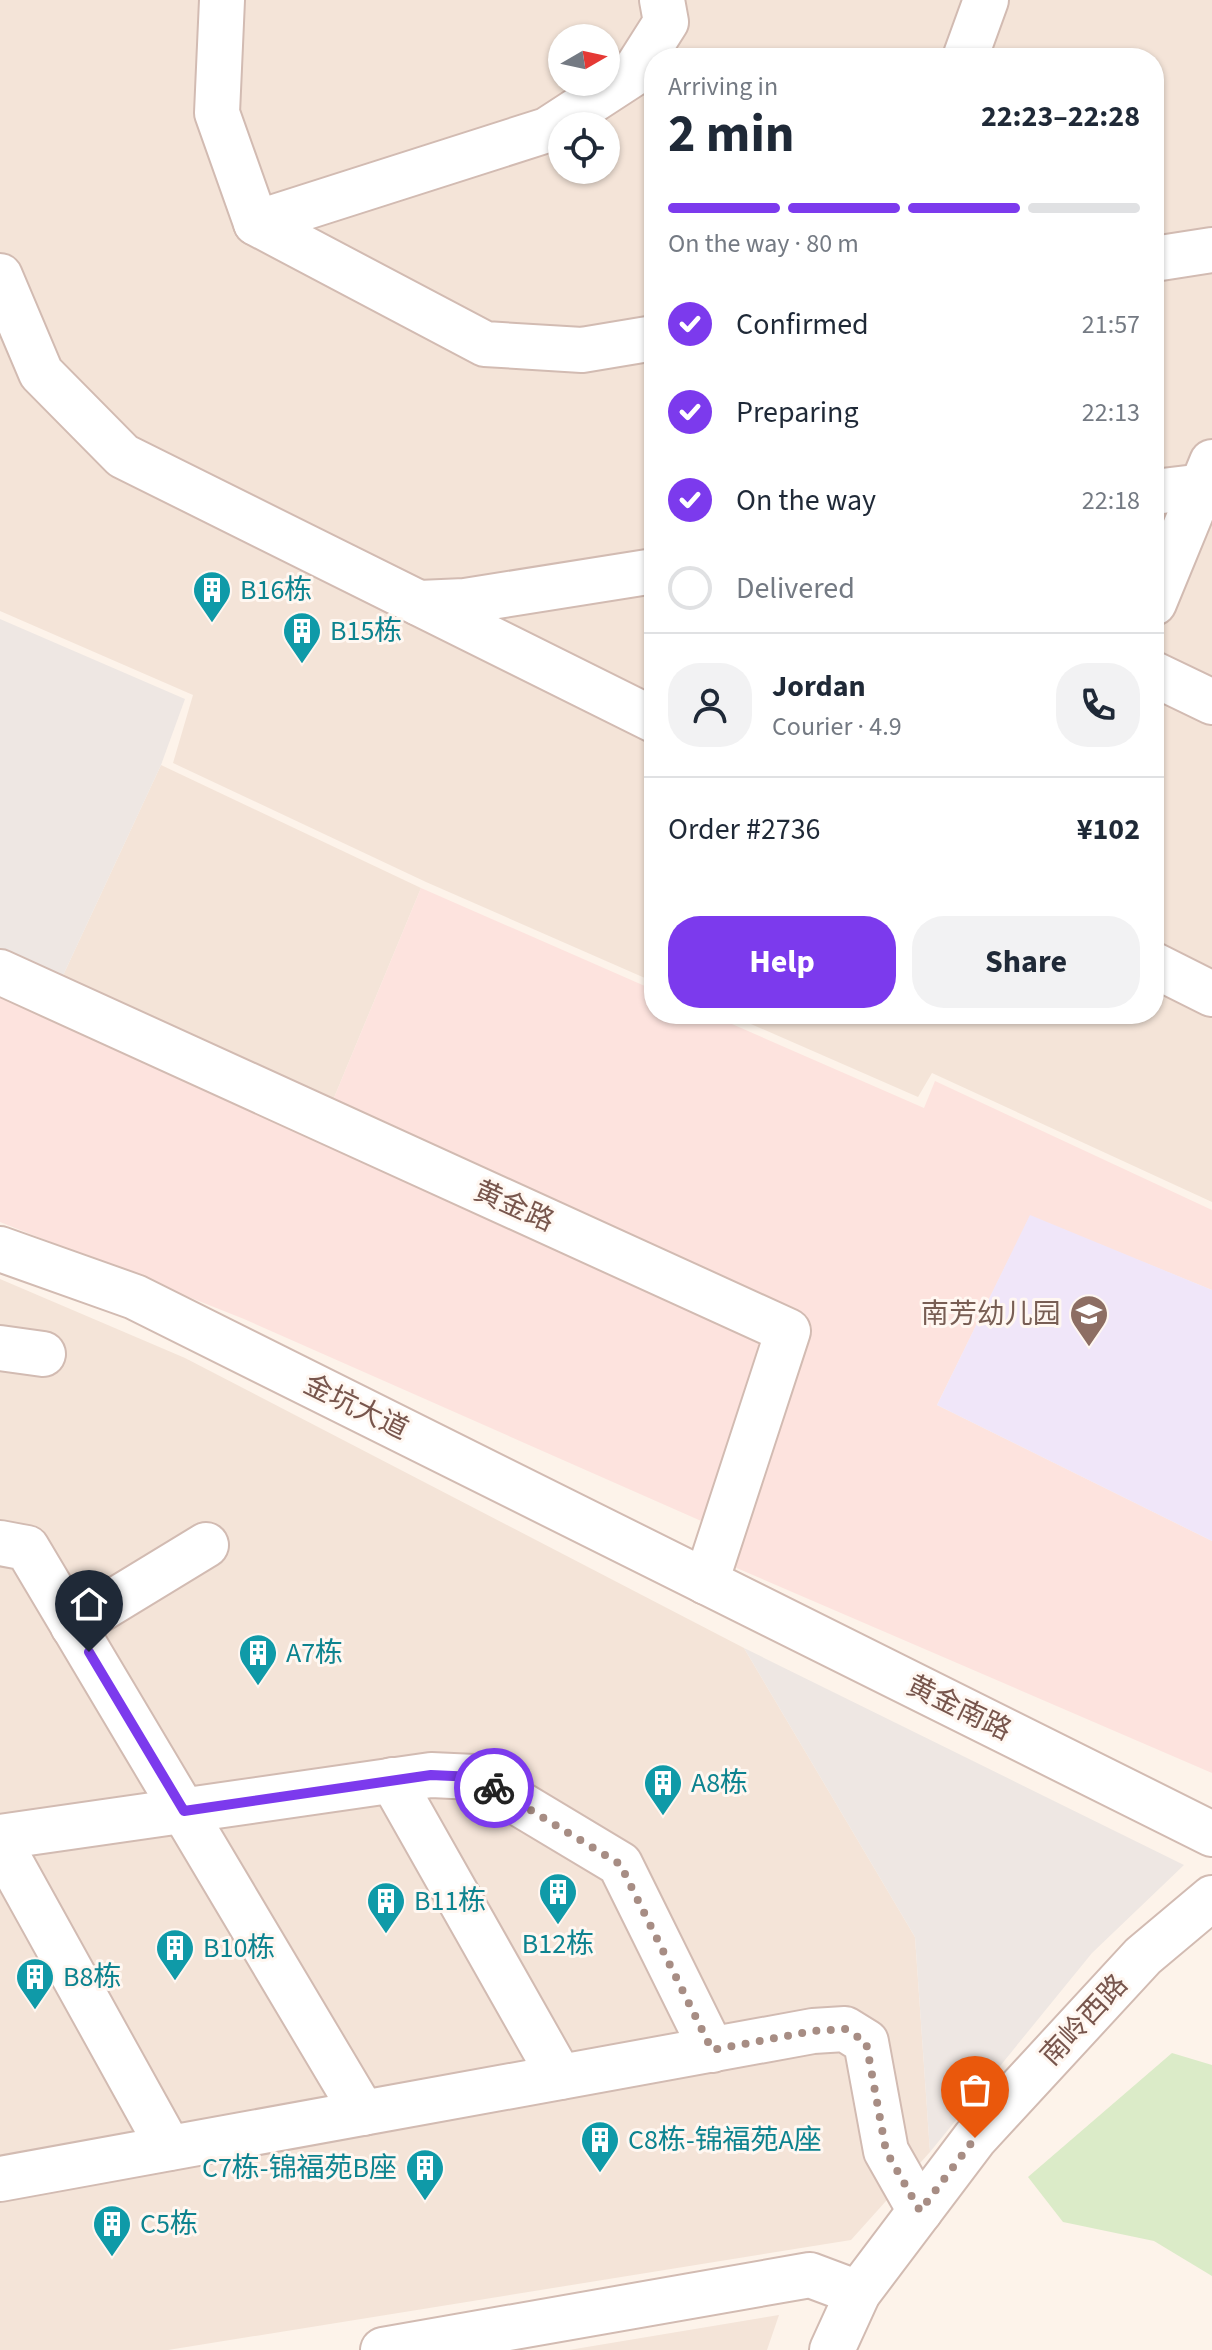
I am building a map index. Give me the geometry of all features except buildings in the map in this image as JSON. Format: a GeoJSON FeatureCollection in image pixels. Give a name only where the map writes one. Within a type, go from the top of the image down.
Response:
{"type":"FeatureCollection","features":[{"type":"Feature","properties":{"kind":"street"},"geometry":{"type":"LineString","coordinates":[[222,0],[217,113],[256,223],[485,344],[582,350],[644,340]]}},
{"type":"Feature","properties":{"kind":"street"},"geometry":{"type":"LineString","coordinates":[[650,48],[666,22],[662,0]]}},
{"type":"Feature","properties":{"kind":"street"},"geometry":{"type":"LineString","coordinates":[[969,48],[986,0]]}},
{"type":"Feature","properties":{"kind":"street"},"geometry":{"type":"LineString","coordinates":[[256,223],[547,130],[633,74],[644,57]]}},
{"type":"Feature","properties":{"kind":"street"},"geometry":{"type":"LineString","coordinates":[[1164,257],[1212,250]]}},
{"type":"Feature","properties":{"kind":"street"},"geometry":{"type":"LineString","coordinates":[[0,276],[41,373],[123,456],[644,715]]}},
{"type":"Feature","properties":{"kind":"street"},"geometry":{"type":"LineString","coordinates":[[1164,489],[1209,477]]}},
{"type":"Feature","properties":{"kind":"street"},"geometry":{"type":"LineString","coordinates":[[1164,580],[1209,477]]}},
{"type":"Feature","properties":{"kind":"street"},"geometry":{"type":"LineString","coordinates":[[416,603],[465,601],[644,573]]}},
{"type":"Feature","properties":{"kind":"street"},"geometry":{"type":"LineString","coordinates":[[1164,679],[1212,702]]}},
{"type":"Feature","properties":{"kind":"street"},"geometry":{"type":"LineString","coordinates":[[1164,970],[1212,994]]}},
{"type":"Feature","properties":{"kind":"street","name":"黄金路"},"geometry":{"type":"LineString","coordinates":[[0,972],[788,1331],[706,1582]]}},
{"type":"Feature","properties":{"kind":"street","name":"金坑大道"},"geometry":{"type":"LineString","coordinates":[[0,1249],[135,1297],[706,1582]]}},
{"type":"Feature","properties":{"kind":"street"},"geometry":{"type":"LineString","coordinates":[[0,1348],[43,1354]]}},
{"type":"Feature","properties":{"kind":"street"},"geometry":{"type":"LineString","coordinates":[[0,1543],[27,1548],[363,2113]]}},
{"type":"Feature","properties":{"kind":"street"},"geometry":{"type":"LineString","coordinates":[[73,1626],[206,1545]]}},
{"type":"Feature","properties":{"kind":"street","name":"黄金南路"},"geometry":{"type":"LineString","coordinates":[[706,1582],[1212,1834]]}},
{"type":"Feature","properties":{"kind":"street"},"geometry":{"type":"LineString","coordinates":[[169,2148],[0,1840],[392,1780],[431,1775],[475,1777],[620,1864],[712,2050]]}},
{"type":"Feature","properties":{"kind":"street"},"geometry":{"type":"LineString","coordinates":[[392,1780],[560,2077]]}},
{"type":"Feature","properties":{"kind":"street","name":"南岭西路"},"geometry":{"type":"LineString","coordinates":[[832,2350],[858,2293],[975,2138],[1122,1979],[1212,1898]]}},
{"type":"Feature","properties":{"kind":"street"},"geometry":{"type":"LineString","coordinates":[[0,2179],[813,2031],[845,2029],[866,2042],[886,2151],[920,2211]]}},
{"type":"Feature","properties":{"kind":"street"},"geometry":{"type":"LineString","coordinates":[[383,2350],[810,2275],[858,2293]]}},
{"type":"Feature","properties":{"kind":"shaded area"},"geometry":{"type":"Polygon","coordinates":[[[0,0],[975,0],[956,48],[644,48],[644,978],[426,882],[173,763],[193,695],[0,611],[0,0]]]}},
{"type":"Feature","properties":{"kind":"shaded area"},"geometry":{"type":"Polygon","coordinates":[[[1007,0],[1212,0],[1212,236],[1164,243],[1164,48],[992,48],[1007,0]]]}},
{"type":"Feature","properties":{"kind":"shaded area"},"geometry":{"type":"Polygon","coordinates":[[[1212,267],[1212,1202],[932,1073],[918,1097],[751,1024],[1164,1024],[1164,274],[1212,267]]]}},
{"type":"Feature","properties":{"kind":"shaded area"},"geometry":{"type":"Polygon","coordinates":[[[0,619],[185,699],[161,765],[46,1012],[0,991],[0,619]]]}},
{"type":"Feature","properties":{"kind":"shaded area"},"geometry":{"type":"Polygon","coordinates":[[[161,765],[421,888],[319,1134],[46,1012],[161,765]]]}},
{"type":"Feature","properties":{"kind":"shaded area"},"geometry":{"type":"Polygon","coordinates":[[[421,888],[644,986],[644,1024],[732,1024],[924,1108],[935,1081],[1212,1210],[1212,1290],[1030,1216],[937,1405],[1212,1541],[1212,1773],[732,1566],[742,1539],[244,1319],[0,1222],[0,991],[319,1134],[421,888]]]}},
{"type":"Feature","properties":{"kind":"shaded area","name":"南芳幼儿园"},"geometry":{"type":"Polygon","coordinates":[[[1030,1215],[1212,1290],[1212,1541],[937,1405],[1030,1215]]]}},
{"type":"Feature","properties":{"kind":"shaded area"},"geometry":{"type":"Polygon","coordinates":[[[0,1279],[185,1358],[744,1648],[915,1937],[930,2152],[851,2240],[168,2350],[0,2350],[0,1279]]]}},
{"type":"Feature","properties":{"kind":"shaded area"},"geometry":{"type":"Polygon","coordinates":[[[744,1648],[1184,1865],[1092,1953],[930,2152],[915,1937],[744,1648]]]}},
{"type":"Feature","properties":{"kind":"shaded area"},"geometry":{"type":"Polygon","coordinates":[[[779,2315],[767,2350],[569,2350],[779,2315]]]}},
{"type":"Feature","properties":{"kind":"green space"},"geometry":{"type":"Polygon","coordinates":[[[1172,2053],[1212,2065],[1212,2276],[1154,2241],[1063,2222],[1028,2177],[1172,2053]]]}},
{"type":"Feature","properties":{"kind":"way so far"},"geometry":{"type":"LineString","coordinates":[[494,1788],[620,1864],[712,2050],[813,2031],[845,2029],[866,2042],[886,2151],[920,2211],[975,2138]]}},
{"type":"Feature","properties":{"kind":"place","name":"B16栋"},"geometry":{"type":"Point","coordinates":[212,624]}},
{"type":"Feature","properties":{"kind":"place","name":"B15栋"},"geometry":{"type":"Point","coordinates":[302,665]}},
{"type":"Feature","properties":{"kind":"place","name":"南芳幼儿园"},"geometry":{"type":"Point","coordinates":[1089,1348]}},
{"type":"Feature","properties":{"kind":"place","name":"A7栋"},"geometry":{"type":"Point","coordinates":[258,1687]}},
{"type":"Feature","properties":{"kind":"place","name":"A8栋"},"geometry":{"type":"Point","coordinates":[663,1817]}},
{"type":"Feature","properties":{"kind":"place","name":"B12栋"},"geometry":{"type":"Point","coordinates":[558,1926]}},
{"type":"Feature","properties":{"kind":"place","name":"B11栋"},"geometry":{"type":"Point","coordinates":[386,1935]}},
{"type":"Feature","properties":{"kind":"place","name":"B10栋"},"geometry":{"type":"Point","coordinates":[175,1982]}},
{"type":"Feature","properties":{"kind":"place","name":"B8栋"},"geometry":{"type":"Point","coordinates":[35,2011]}},
{"type":"Feature","properties":{"kind":"place","name":"C8栋-锦福苑A座"},"geometry":{"type":"Point","coordinates":[600,2174]}},
{"type":"Feature","properties":{"kind":"place","name":"C7栋-锦福苑B座"},"geometry":{"type":"Point","coordinates":[425,2202]}},
{"type":"Feature","properties":{"kind":"place","name":"C5栋"},"geometry":{"type":"Point","coordinates":[112,2258]}},
{"type":"Feature","properties":{"kind":"route"},"geometry":{"type":"LineString","coordinates":[[89,1652],[184,1811],[431,1775],[475,1777],[494,1788]]}}]}
